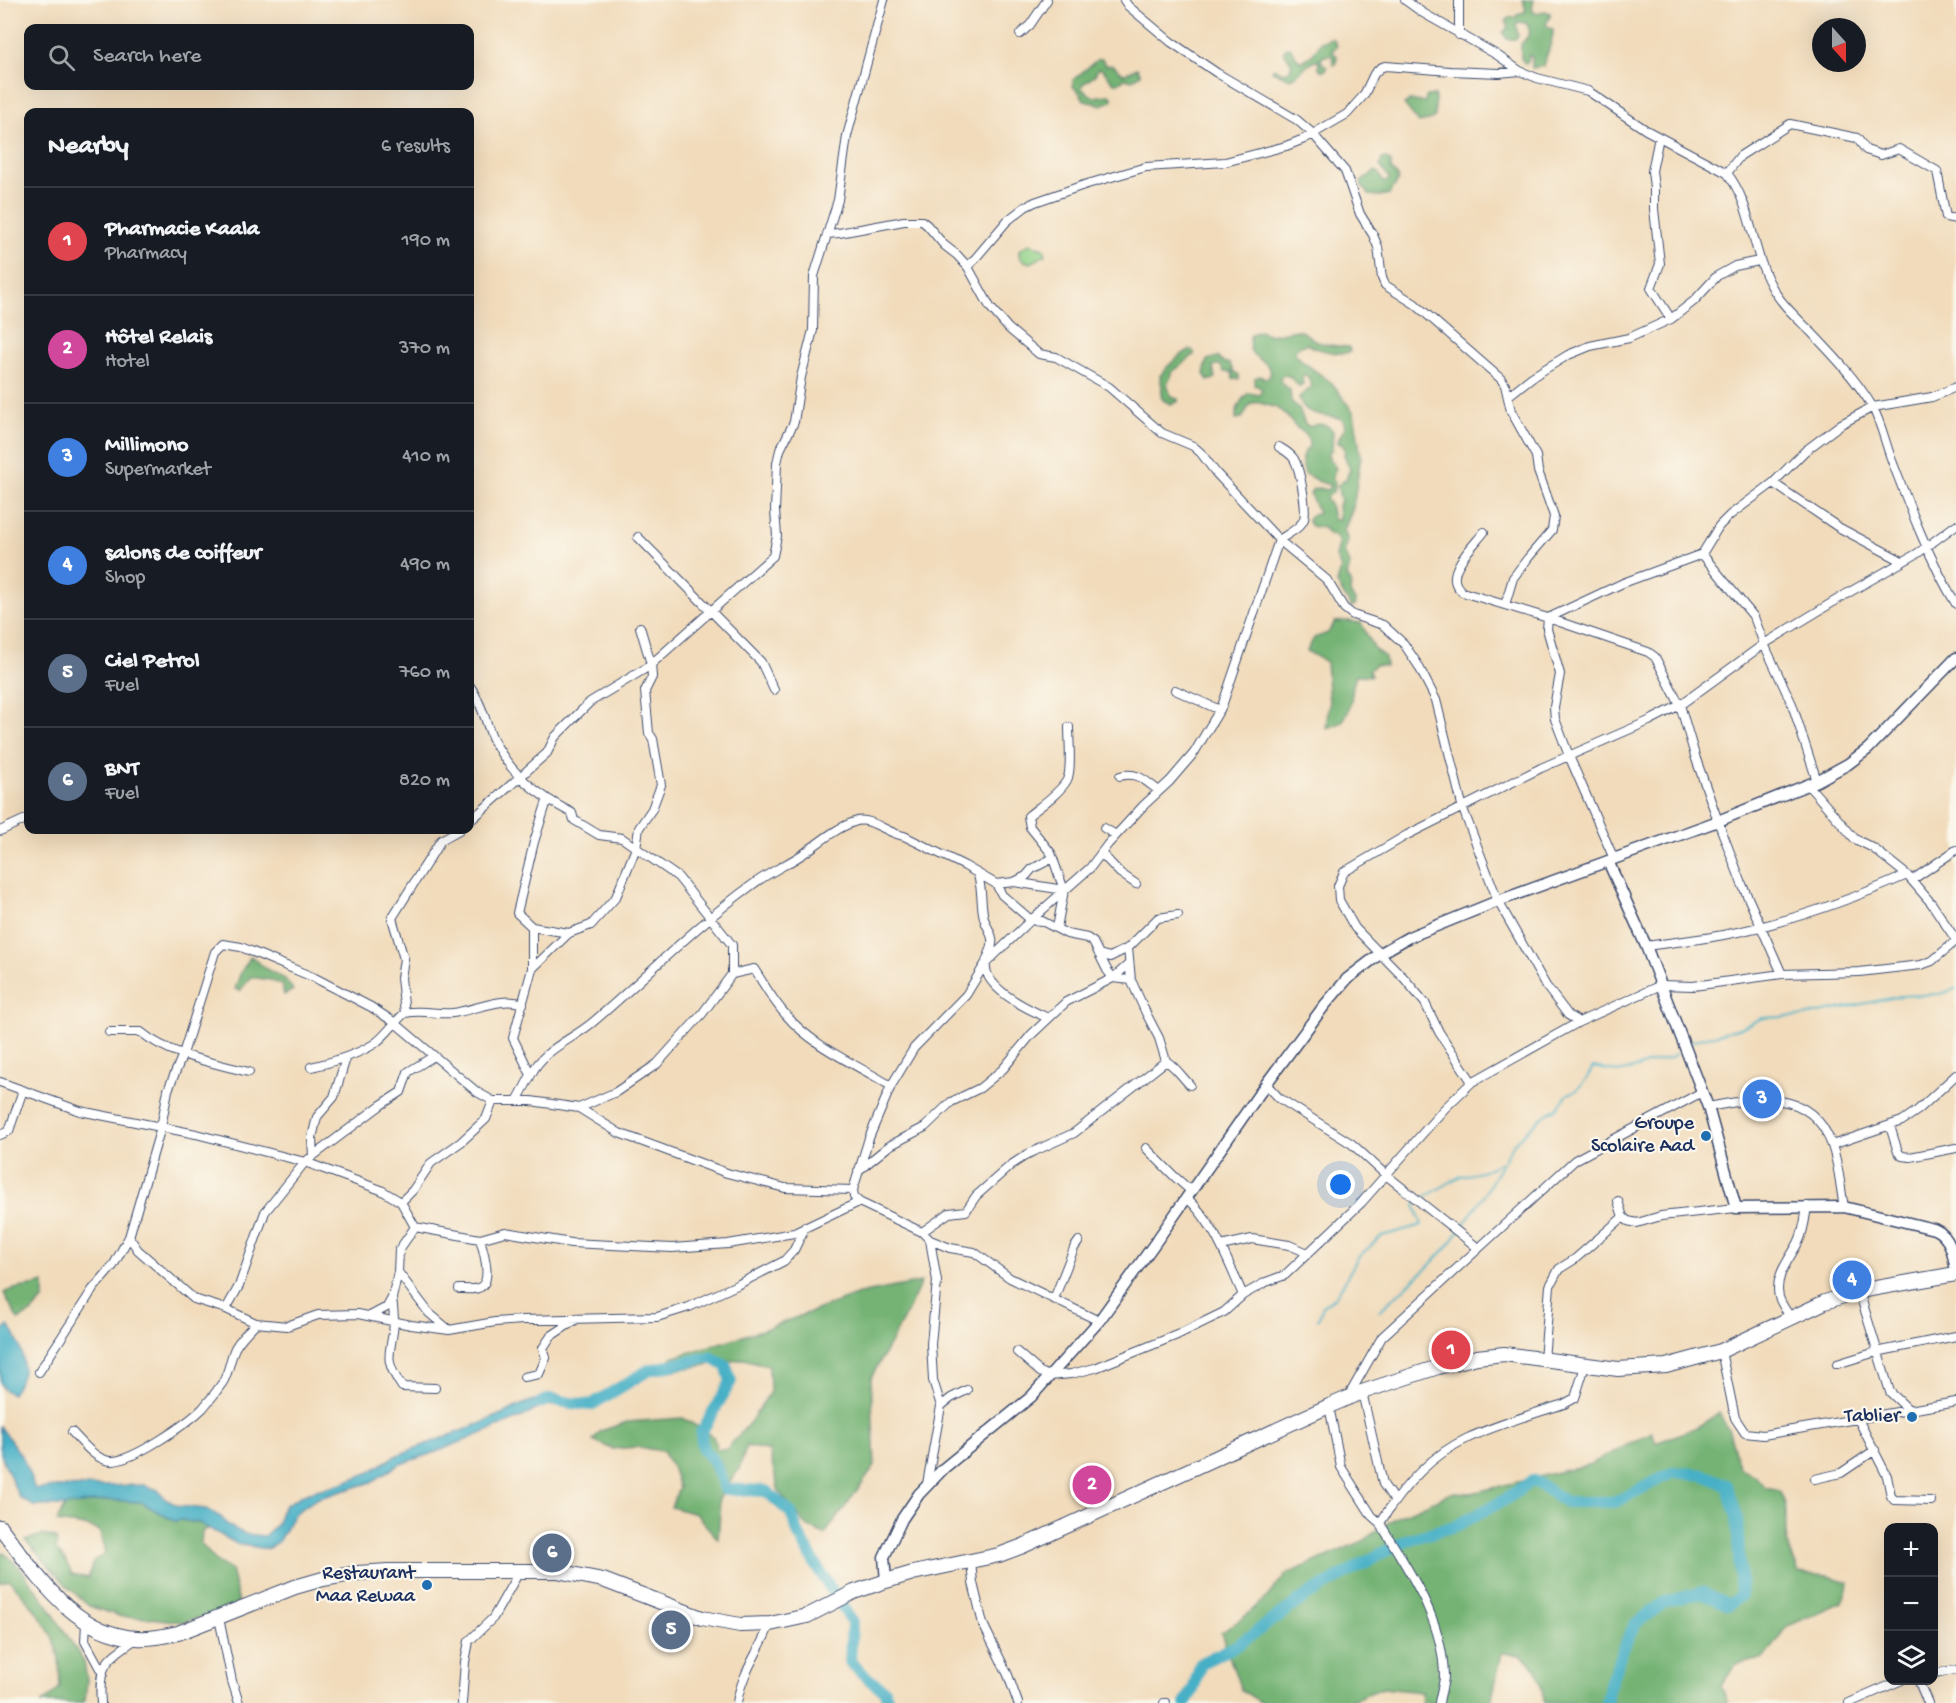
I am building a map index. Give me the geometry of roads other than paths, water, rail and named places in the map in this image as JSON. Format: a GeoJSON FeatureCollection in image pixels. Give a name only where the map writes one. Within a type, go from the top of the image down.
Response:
{"type":"FeatureCollection","features":[{"type":"Feature","properties":{"kind":"highway"},"geometry":{"type":"LineString","coordinates":[[0,1527],[6,1543],[50,1591],[86,1623],[102,1630],[138,1638],[178,1633],[296,1587],[323,1579],[358,1573],[557,1571],[582,1575],[630,1590],[702,1618],[740,1625],[770,1624],[807,1616],[854,1592],[886,1581],[999,1555],[1023,1546],[1347,1398],[1438,1367],[1477,1357],[1504,1354],[1618,1369],[1654,1367],[1721,1351],[1825,1302],[1859,1291],[1956,1274]]}},
{"type":"Feature","properties":{"kind":"street"},"geometry":{"type":"LineString","coordinates":[[474,817],[547,753],[555,737],[590,702],[651,664],[773,556],[777,536],[775,511],[777,463],[780,450],[795,416],[801,377],[813,330],[814,276],[838,200],[847,136],[884,0]]}},
{"type":"Feature","properties":{"kind":"street"},"geometry":{"type":"LineString","coordinates":[[1020,34],[1030,25],[1047,0]]}},
{"type":"Feature","properties":{"kind":"street"},"geometry":{"type":"LineString","coordinates":[[1124,0],[1128,6],[1171,42],[1217,73],[1297,120],[1312,133],[1348,177],[1360,214],[1378,247],[1385,285],[1415,304],[1477,357],[1505,385],[1510,411],[1536,456],[1538,471],[1554,516],[1552,530],[1513,578],[1505,605]]}},
{"type":"Feature","properties":{"kind":"street"},"geometry":{"type":"LineString","coordinates":[[1406,0],[1423,13],[1497,55],[1520,71],[1537,78],[1588,91],[1643,128],[1727,173],[1737,185],[1759,261],[1772,289],[1850,375],[1873,407],[1893,465],[1942,582],[1956,604]]}},
{"type":"Feature","properties":{"kind":"street"},"geometry":{"type":"LineString","coordinates":[[1459,0],[1459,35]]}},
{"type":"Feature","properties":{"kind":"street"},"geometry":{"type":"LineString","coordinates":[[970,264],[1007,221],[1035,202],[1146,167],[1225,162],[1286,146],[1347,114],[1364,95],[1374,74],[1385,66],[1450,72],[1520,71]]}},
{"type":"Feature","properties":{"kind":"street"},"geometry":{"type":"LineString","coordinates":[[1727,173],[1740,156],[1790,124],[1834,132],[1857,138],[1866,150],[1881,155],[1899,149],[1936,171],[1946,217],[1956,219]]}},
{"type":"Feature","properties":{"kind":"street"},"geometry":{"type":"LineString","coordinates":[[1659,137],[1652,171],[1660,264],[1651,288],[1671,319]]}},
{"type":"Feature","properties":{"kind":"street"},"geometry":{"type":"LineString","coordinates":[[827,234],[904,221],[922,221],[933,230],[944,245],[970,264],[978,288],[1000,320],[1034,351],[1056,357],[1109,387],[1162,433],[1193,446],[1278,540],[1327,580],[1344,608],[1353,615],[1383,625],[1404,644],[1436,700],[1463,809],[1498,901],[1546,986],[1568,1015],[1580,1022]]}},
{"type":"Feature","properties":{"kind":"street"},"geometry":{"type":"LineString","coordinates":[[1508,396],[1532,377],[1568,355],[1590,346],[1629,338],[1671,319],[1694,301],[1717,276],[1735,266],[1759,261]]}},
{"type":"Feature","properties":{"kind":"street"},"geometry":{"type":"LineString","coordinates":[[1548,618],[1623,583],[1702,554],[1719,526],[1730,515],[1773,483],[1804,451],[1841,424],[1873,407],[1932,397],[1956,387]]}},
{"type":"Feature","properties":{"kind":"street"},"geometry":{"type":"LineString","coordinates":[[986,963],[1090,868],[1116,835],[1194,753],[1220,710],[1278,540],[1304,519],[1303,489],[1296,462],[1291,455],[1279,447]]}},
{"type":"Feature","properties":{"kind":"street"},"geometry":{"type":"LineString","coordinates":[[1773,483],[1838,527],[1902,561]]}},
{"type":"Feature","properties":{"kind":"street"},"geometry":{"type":"LineString","coordinates":[[1472,1082],[1439,1032],[1425,1003],[1381,953],[1355,928],[1339,900],[1338,886],[1344,872],[1407,835],[1680,705],[1764,644],[1928,546],[1956,525]]}},
{"type":"Feature","properties":{"kind":"street"},"geometry":{"type":"LineString","coordinates":[[1484,532],[1455,572],[1455,583],[1462,592],[1548,618],[1648,652],[1655,657],[1680,705],[1718,821],[1782,974]]}},
{"type":"Feature","properties":{"kind":"street"},"geometry":{"type":"LineString","coordinates":[[638,537],[761,662],[774,690]]}},
{"type":"Feature","properties":{"kind":"street"},"geometry":{"type":"LineString","coordinates":[[1017,1352],[1040,1372],[1049,1376],[1071,1374],[1095,1368],[1177,1335],[1224,1312],[1243,1295],[1266,1282],[1285,1275],[1352,1212],[1445,1108],[1472,1082],[1580,1022],[1660,985],[1693,986],[1782,974],[1859,972],[1921,965],[1932,961],[1956,941],[1932,904],[1910,877],[1873,848],[1855,839],[1813,783],[1792,704],[1754,617],[1702,554]]}},
{"type":"Feature","properties":{"kind":"street"},"geometry":{"type":"LineString","coordinates":[[1548,618],[1547,629],[1560,674],[1554,706],[1555,719],[1708,1107],[1736,1208]]}},
{"type":"Feature","properties":{"kind":"street"},"geometry":{"type":"LineString","coordinates":[[622,838],[639,828],[652,809],[661,785],[653,740],[649,732],[645,691],[652,676],[651,664],[640,627]]}},
{"type":"Feature","properties":{"kind":"street"},"geometry":{"type":"LineString","coordinates":[[886,1581],[884,1557],[887,1549],[902,1519],[919,1494],[945,1468],[1031,1397],[1099,1321],[1266,1084],[1347,979],[1381,953],[1408,937],[1813,783],[1848,764],[1868,749],[1956,658]]}},
{"type":"Feature","properties":{"kind":"street"},"geometry":{"type":"LineString","coordinates":[[1175,690],[1220,710]]}},
{"type":"Feature","properties":{"kind":"street"},"geometry":{"type":"LineString","coordinates":[[474,692],[503,759],[519,776],[548,801],[572,813],[574,820],[599,836],[622,838],[678,877],[732,945],[732,974],[702,1014],[657,1064],[616,1092],[579,1108]]}},
{"type":"Feature","properties":{"kind":"street"},"geometry":{"type":"LineString","coordinates":[[1057,928],[1064,890],[1053,858],[1030,827],[1028,816],[1052,796],[1067,779],[1070,757],[1069,727]]}},
{"type":"Feature","properties":{"kind":"street"},"geometry":{"type":"LineString","coordinates":[[1120,776],[1136,774],[1159,791]]}},
{"type":"Feature","properties":{"kind":"street"},"geometry":{"type":"LineString","coordinates":[[548,801],[534,842],[517,913],[532,927],[569,933]]}},
{"type":"Feature","properties":{"kind":"street"},"geometry":{"type":"LineString","coordinates":[[0,831],[24,820]]}},
{"type":"Feature","properties":{"kind":"street"},"geometry":{"type":"LineString","coordinates":[[517,1101],[536,1064],[556,1047],[591,1024],[710,918],[753,883],[832,833],[859,820],[867,821],[894,835],[904,836],[996,884],[1002,896],[1031,920],[1042,921],[1067,934],[1088,938],[1093,942],[1113,978]]}},
{"type":"Feature","properties":{"kind":"street"},"geometry":{"type":"LineString","coordinates":[[532,969],[569,933],[591,925],[616,897],[636,848],[639,828]]}},
{"type":"Feature","properties":{"kind":"street"},"geometry":{"type":"LineString","coordinates":[[1104,828],[1116,835]]}},
{"type":"Feature","properties":{"kind":"street"},"geometry":{"type":"LineString","coordinates":[[405,1013],[401,978],[404,959],[392,918],[441,840],[452,834]]}},
{"type":"Feature","properties":{"kind":"street"},"geometry":{"type":"LineString","coordinates":[[1646,946],[1724,935],[1761,927],[1910,877],[1956,849]]}},
{"type":"Feature","properties":{"kind":"street"},"geometry":{"type":"LineString","coordinates":[[1101,853],[1120,873],[1136,884]]}},
{"type":"Feature","properties":{"kind":"street"},"geometry":{"type":"LineString","coordinates":[[1014,882],[1053,858]]}},
{"type":"Feature","properties":{"kind":"street"},"geometry":{"type":"LineString","coordinates":[[977,873],[981,881],[982,912],[992,936],[992,945],[986,963],[966,995],[914,1048],[891,1086],[857,1172],[853,1190],[854,1197],[859,1202],[922,1232],[930,1240],[950,1248],[974,1252],[1010,1278],[1099,1321]]}},
{"type":"Feature","properties":{"kind":"street"},"geometry":{"type":"LineString","coordinates":[[996,884],[1014,882],[1064,890]]}},
{"type":"Feature","properties":{"kind":"street"},"geometry":{"type":"LineString","coordinates":[[1099,954],[1110,957],[1128,948],[1158,918],[1178,915]]}},
{"type":"Feature","properties":{"kind":"street"},"geometry":{"type":"LineString","coordinates":[[531,1075],[513,1038],[532,969],[532,927]]}},
{"type":"Feature","properties":{"kind":"street"},"geometry":{"type":"LineString","coordinates":[[39,1372],[93,1289],[113,1266],[129,1237],[161,1127],[168,1090],[183,1054],[215,952],[224,944],[241,947],[315,978],[394,1022],[477,1092],[493,1101],[531,1101],[579,1108],[619,1133],[727,1173],[785,1188],[853,1190]]}},
{"type":"Feature","properties":{"kind":"street"},"geometry":{"type":"LineString","coordinates":[[1128,948],[1131,980],[1159,1038],[1166,1061],[1175,1067],[1178,1074],[1190,1085]]}},
{"type":"Feature","properties":{"kind":"street"},"geometry":{"type":"LineString","coordinates":[[986,963],[990,980],[1001,990],[1021,1006],[1048,1018]]}},
{"type":"Feature","properties":{"kind":"street"},"geometry":{"type":"LineString","coordinates":[[857,1172],[889,1146],[925,1127],[951,1102],[980,1088],[1003,1069],[1031,1035],[1066,1002],[1113,978],[1130,964]]}},
{"type":"Feature","properties":{"kind":"street"},"geometry":{"type":"LineString","coordinates":[[732,974],[754,969],[775,1002],[807,1036],[891,1086]]}},
{"type":"Feature","properties":{"kind":"street"},"geometry":{"type":"LineString","coordinates":[[1113,978],[1131,980]]}},
{"type":"Feature","properties":{"kind":"street"},"geometry":{"type":"LineString","coordinates":[[311,1067],[346,1058],[376,1043],[405,1013],[418,1010],[451,1013],[513,1000],[524,1004]]}},
{"type":"Feature","properties":{"kind":"street"},"geometry":{"type":"LineString","coordinates":[[109,1032],[141,1032],[154,1043],[183,1054],[249,1072]]}},
{"type":"Feature","properties":{"kind":"street"},"geometry":{"type":"LineString","coordinates":[[226,1309],[239,1286],[265,1212],[305,1162],[401,1092],[408,1072],[434,1056]]}},
{"type":"Feature","properties":{"kind":"street"},"geometry":{"type":"LineString","coordinates":[[313,1156],[312,1138],[317,1117],[334,1097],[346,1058]]}},
{"type":"Feature","properties":{"kind":"street"},"geometry":{"type":"LineString","coordinates":[[922,1232],[949,1214],[966,1211],[976,1196],[1011,1165],[1028,1154],[1074,1133],[1166,1061]]}},
{"type":"Feature","properties":{"kind":"street"},"geometry":{"type":"LineString","coordinates":[[1832,1145],[1890,1126],[1918,1110],[1956,1075]]}},
{"type":"Feature","properties":{"kind":"street"},"geometry":{"type":"LineString","coordinates":[[0,1082],[80,1111],[161,1127],[305,1162],[381,1190],[400,1202],[416,1227],[480,1239],[505,1232],[571,1243],[672,1248],[728,1244],[794,1233],[859,1202]]}},
{"type":"Feature","properties":{"kind":"street"},"geometry":{"type":"LineString","coordinates":[[1266,1084],[1279,1098],[1352,1144],[1386,1176],[1478,1248]]}},
{"type":"Feature","properties":{"kind":"street"},"geometry":{"type":"LineString","coordinates":[[1347,1398],[1382,1337],[1575,1160],[1700,1087]]}},
{"type":"Feature","properties":{"kind":"street"},"geometry":{"type":"LineString","coordinates":[[0,1135],[9,1131],[23,1090]]}},
{"type":"Feature","properties":{"kind":"street"},"geometry":{"type":"LineString","coordinates":[[1708,1107],[1762,1099],[1791,1104],[1816,1117],[1832,1145],[1844,1207]]}},
{"type":"Feature","properties":{"kind":"street"},"geometry":{"type":"LineString","coordinates":[[400,1202],[413,1190],[431,1163],[461,1142],[486,1119],[493,1101]]}},
{"type":"Feature","properties":{"kind":"street"},"geometry":{"type":"LineString","coordinates":[[1890,1126],[1898,1152],[1902,1156],[1910,1157],[1956,1148]]}},
{"type":"Feature","properties":{"kind":"street"},"geometry":{"type":"LineString","coordinates":[[1146,1148],[1189,1195],[1221,1246],[1243,1295]]}},
{"type":"Feature","properties":{"kind":"street"},"geometry":{"type":"LineString","coordinates":[[1618,1201],[1623,1217],[1637,1223],[1661,1216],[1736,1208],[1844,1207],[1940,1231],[1955,1253],[1956,1274]]}},
{"type":"Feature","properties":{"kind":"street"},"geometry":{"type":"LineString","coordinates":[[1791,1318],[1779,1297],[1779,1287],[1782,1268],[1798,1243],[1804,1226],[1807,1206]]}},
{"type":"Feature","properties":{"kind":"street"},"geometry":{"type":"LineString","coordinates":[[1544,1360],[1550,1286],[1559,1269],[1575,1259],[1623,1217]]}},
{"type":"Feature","properties":{"kind":"street"},"geometry":{"type":"LineString","coordinates":[[371,1316],[387,1308],[392,1298],[398,1272],[399,1250],[416,1227]]}},
{"type":"Feature","properties":{"kind":"street"},"geometry":{"type":"LineString","coordinates":[[129,1237],[138,1250],[194,1299],[226,1309],[256,1323],[287,1326],[318,1315],[358,1314],[449,1330],[495,1322],[657,1317],[689,1307],[784,1261],[794,1250],[805,1227]]}},
{"type":"Feature","properties":{"kind":"street"},"geometry":{"type":"LineString","coordinates":[[459,1289],[477,1289],[483,1286],[486,1277],[486,1259],[480,1239]]}},
{"type":"Feature","properties":{"kind":"street"},"geometry":{"type":"LineString","coordinates":[[1221,1246],[1252,1239],[1289,1245],[1308,1253]]}},
{"type":"Feature","properties":{"kind":"street"},"geometry":{"type":"LineString","coordinates":[[927,1486],[941,1406],[933,1380],[931,1344],[937,1281],[930,1240]]}},
{"type":"Feature","properties":{"kind":"street"},"geometry":{"type":"LineString","coordinates":[[1054,1299],[1074,1248],[1079,1241]]}},
{"type":"Feature","properties":{"kind":"street"},"geometry":{"type":"LineString","coordinates":[[398,1272],[429,1313],[449,1330]]}},
{"type":"Feature","properties":{"kind":"street"},"geometry":{"type":"LineString","coordinates":[[1859,1291],[1876,1353],[1890,1392],[1909,1410]]}},
{"type":"Feature","properties":{"kind":"street"},"geometry":{"type":"LineString","coordinates":[[392,1298],[394,1322],[388,1355],[393,1374],[402,1386],[435,1388]]}},
{"type":"Feature","properties":{"kind":"street"},"geometry":{"type":"LineString","coordinates":[[524,1377],[539,1374],[546,1358],[543,1348],[551,1336],[578,1318]]}},
{"type":"Feature","properties":{"kind":"street"},"geometry":{"type":"LineString","coordinates":[[72,1432],[91,1451],[104,1459],[113,1461],[130,1456],[158,1441],[204,1407],[224,1380],[236,1346],[256,1323]]}},
{"type":"Feature","properties":{"kind":"street"},"geometry":{"type":"LineString","coordinates":[[1837,1364],[1956,1336]]}},
{"type":"Feature","properties":{"kind":"street"},"geometry":{"type":"LineString","coordinates":[[1721,1351],[1735,1418],[1745,1432],[1763,1435],[1956,1402]]}},
{"type":"Feature","properties":{"kind":"street"},"geometry":{"type":"LineString","coordinates":[[1380,1523],[1394,1500],[1439,1456],[1467,1438],[1564,1404],[1575,1398],[1585,1366]]}},
{"type":"Feature","properties":{"kind":"street"},"geometry":{"type":"LineString","coordinates":[[941,1406],[967,1390]]}},
{"type":"Feature","properties":{"kind":"street"},"geometry":{"type":"LineString","coordinates":[[1362,1392],[1383,1484],[1394,1500]]}},
{"type":"Feature","properties":{"kind":"street"},"geometry":{"type":"LineString","coordinates":[[1329,1406],[1341,1467],[1372,1516],[1380,1523],[1422,1592],[1441,1643],[1444,1678],[1439,1703]]}},
{"type":"Feature","properties":{"kind":"street"},"geometry":{"type":"LineString","coordinates":[[1858,1419],[1887,1476],[1894,1500],[1931,1501]]}},
{"type":"Feature","properties":{"kind":"street"},"geometry":{"type":"LineString","coordinates":[[1815,1479],[1842,1473],[1875,1450]]}},
{"type":"Feature","properties":{"kind":"street"},"geometry":{"type":"LineString","coordinates":[[971,1561],[973,1582],[983,1624],[1008,1675],[1018,1703]]}},
{"type":"Feature","properties":{"kind":"street"},"geometry":{"type":"LineString","coordinates":[[462,1703],[469,1641],[493,1618],[519,1572]]}},
{"type":"Feature","properties":{"kind":"street"},"geometry":{"type":"LineString","coordinates":[[219,1618],[231,1681],[239,1703]]}},
{"type":"Feature","properties":{"kind":"street"},"geometry":{"type":"LineString","coordinates":[[86,1623],[85,1641],[103,1674]]}},
{"type":"Feature","properties":{"kind":"street"},"geometry":{"type":"LineString","coordinates":[[737,1703],[749,1667],[770,1624]]}},
{"type":"Feature","properties":{"kind":"street"},"geometry":{"type":"LineString","coordinates":[[101,1703],[100,1687],[105,1665],[110,1657],[138,1638]]}},
{"type":"Feature","properties":{"kind":"street"},"geometry":{"type":"LineString","coordinates":[[1938,1672],[1956,1670]]}},
{"type":"Feature","properties":{"kind":"street"},"geometry":{"type":"LineString","coordinates":[[1849,1703],[1890,1685]]}},
{"type":"Feature","properties":{"kind":"street"},"geometry":{"type":"LineString","coordinates":[[1920,1685],[1928,1703]]}},
{"type":"Feature","properties":{"kind":"water"},"geometry":{"type":"Polygon","coordinates":[[[8,1326],[18,1341],[23,1366],[21,1378],[12,1394],[3,1389],[0,1381],[0,1331],[8,1326]]]}},
{"type":"Feature","properties":{"kind":"water"},"geometry":{"type":"Polygon","coordinates":[[[554,1395],[553,1406],[543,1405],[515,1420],[398,1465],[372,1482],[316,1499],[294,1514],[278,1542],[268,1549],[237,1544],[199,1523],[174,1521],[141,1502],[109,1500],[65,1506],[33,1506],[19,1497],[0,1453],[0,1426],[23,1458],[35,1489],[144,1485],[158,1490],[165,1499],[179,1506],[206,1509],[221,1517],[229,1526],[245,1534],[264,1536],[278,1523],[285,1505],[306,1493],[370,1472],[395,1456],[479,1424],[528,1402],[554,1395]]]}},
{"type":"Feature","properties":{"kind":"waterway"},"geometry":{"type":"LineString","coordinates":[[1688,1044],[1743,1027],[1762,1018],[1805,1016],[1901,996],[1940,994],[1956,989]]}},
{"type":"Feature","properties":{"kind":"waterway"},"geometry":{"type":"LineString","coordinates":[[1379,1311],[1450,1244],[1481,1200],[1514,1143],[1542,1117],[1556,1109],[1568,1094],[1577,1090],[1593,1067],[1617,1072],[1671,1058],[1681,1050]]}},
{"type":"Feature","properties":{"kind":"waterway"},"geometry":{"type":"LineString","coordinates":[[1421,1199],[1461,1176],[1481,1172],[1500,1163]]}},
{"type":"Feature","properties":{"kind":"waterway"},"geometry":{"type":"LineString","coordinates":[[1318,1320],[1323,1306],[1335,1297],[1358,1257],[1382,1236],[1422,1225],[1416,1202]]}},
{"type":"Feature","properties":{"kind":"waterway"},"geometry":{"type":"LineString","coordinates":[[540,1403],[550,1399],[591,1405],[649,1370],[710,1357],[726,1366],[731,1381],[701,1433],[703,1450],[714,1461],[725,1489],[766,1491],[791,1513],[799,1535],[852,1622],[850,1662],[884,1690],[889,1703]]}},
{"type":"Feature","properties":{"kind":"waterway"},"geometry":{"type":"LineString","coordinates":[[1185,1703],[1193,1690],[1201,1663],[1236,1646],[1308,1595],[1382,1553],[1407,1540],[1458,1525],[1506,1499],[1533,1480],[1566,1502],[1615,1502],[1674,1472],[1704,1475],[1727,1485],[1737,1517],[1741,1595],[1729,1605],[1702,1592],[1665,1602],[1635,1624],[1622,1651],[1608,1690],[1606,1703]]}},
{"type":"Feature","properties":{"kind":"place","name":"Millimono"},"geometry":{"type":"Point","coordinates":[1762,1099]}},
{"type":"Feature","properties":{"kind":"place","name":"Groupe Scolaire Aad"},"geometry":{"type":"Point","coordinates":[1706,1136]}},
{"type":"Feature","properties":{"kind":"place","name":"salons de coiffeur"},"geometry":{"type":"Point","coordinates":[1852,1280]}},
{"type":"Feature","properties":{"kind":"place","name":"Pharmacie Kaala"},"geometry":{"type":"Point","coordinates":[1451,1350]}},
{"type":"Feature","properties":{"kind":"place","name":"Tablier"},"geometry":{"type":"Point","coordinates":[1912,1417]}},
{"type":"Feature","properties":{"kind":"place","name":"Hôtel Relais"},"geometry":{"type":"Point","coordinates":[1092,1485]}},
{"type":"Feature","properties":{"kind":"place","name":"BNT"},"geometry":{"type":"Point","coordinates":[552,1553]}},
{"type":"Feature","properties":{"kind":"place","name":"Restaurant Maa Rewaa"},"geometry":{"type":"Point","coordinates":[427,1585]}},
{"type":"Feature","properties":{"kind":"place","name":"Ciel Petrol"},"geometry":{"type":"Point","coordinates":[671,1630]}}]}
